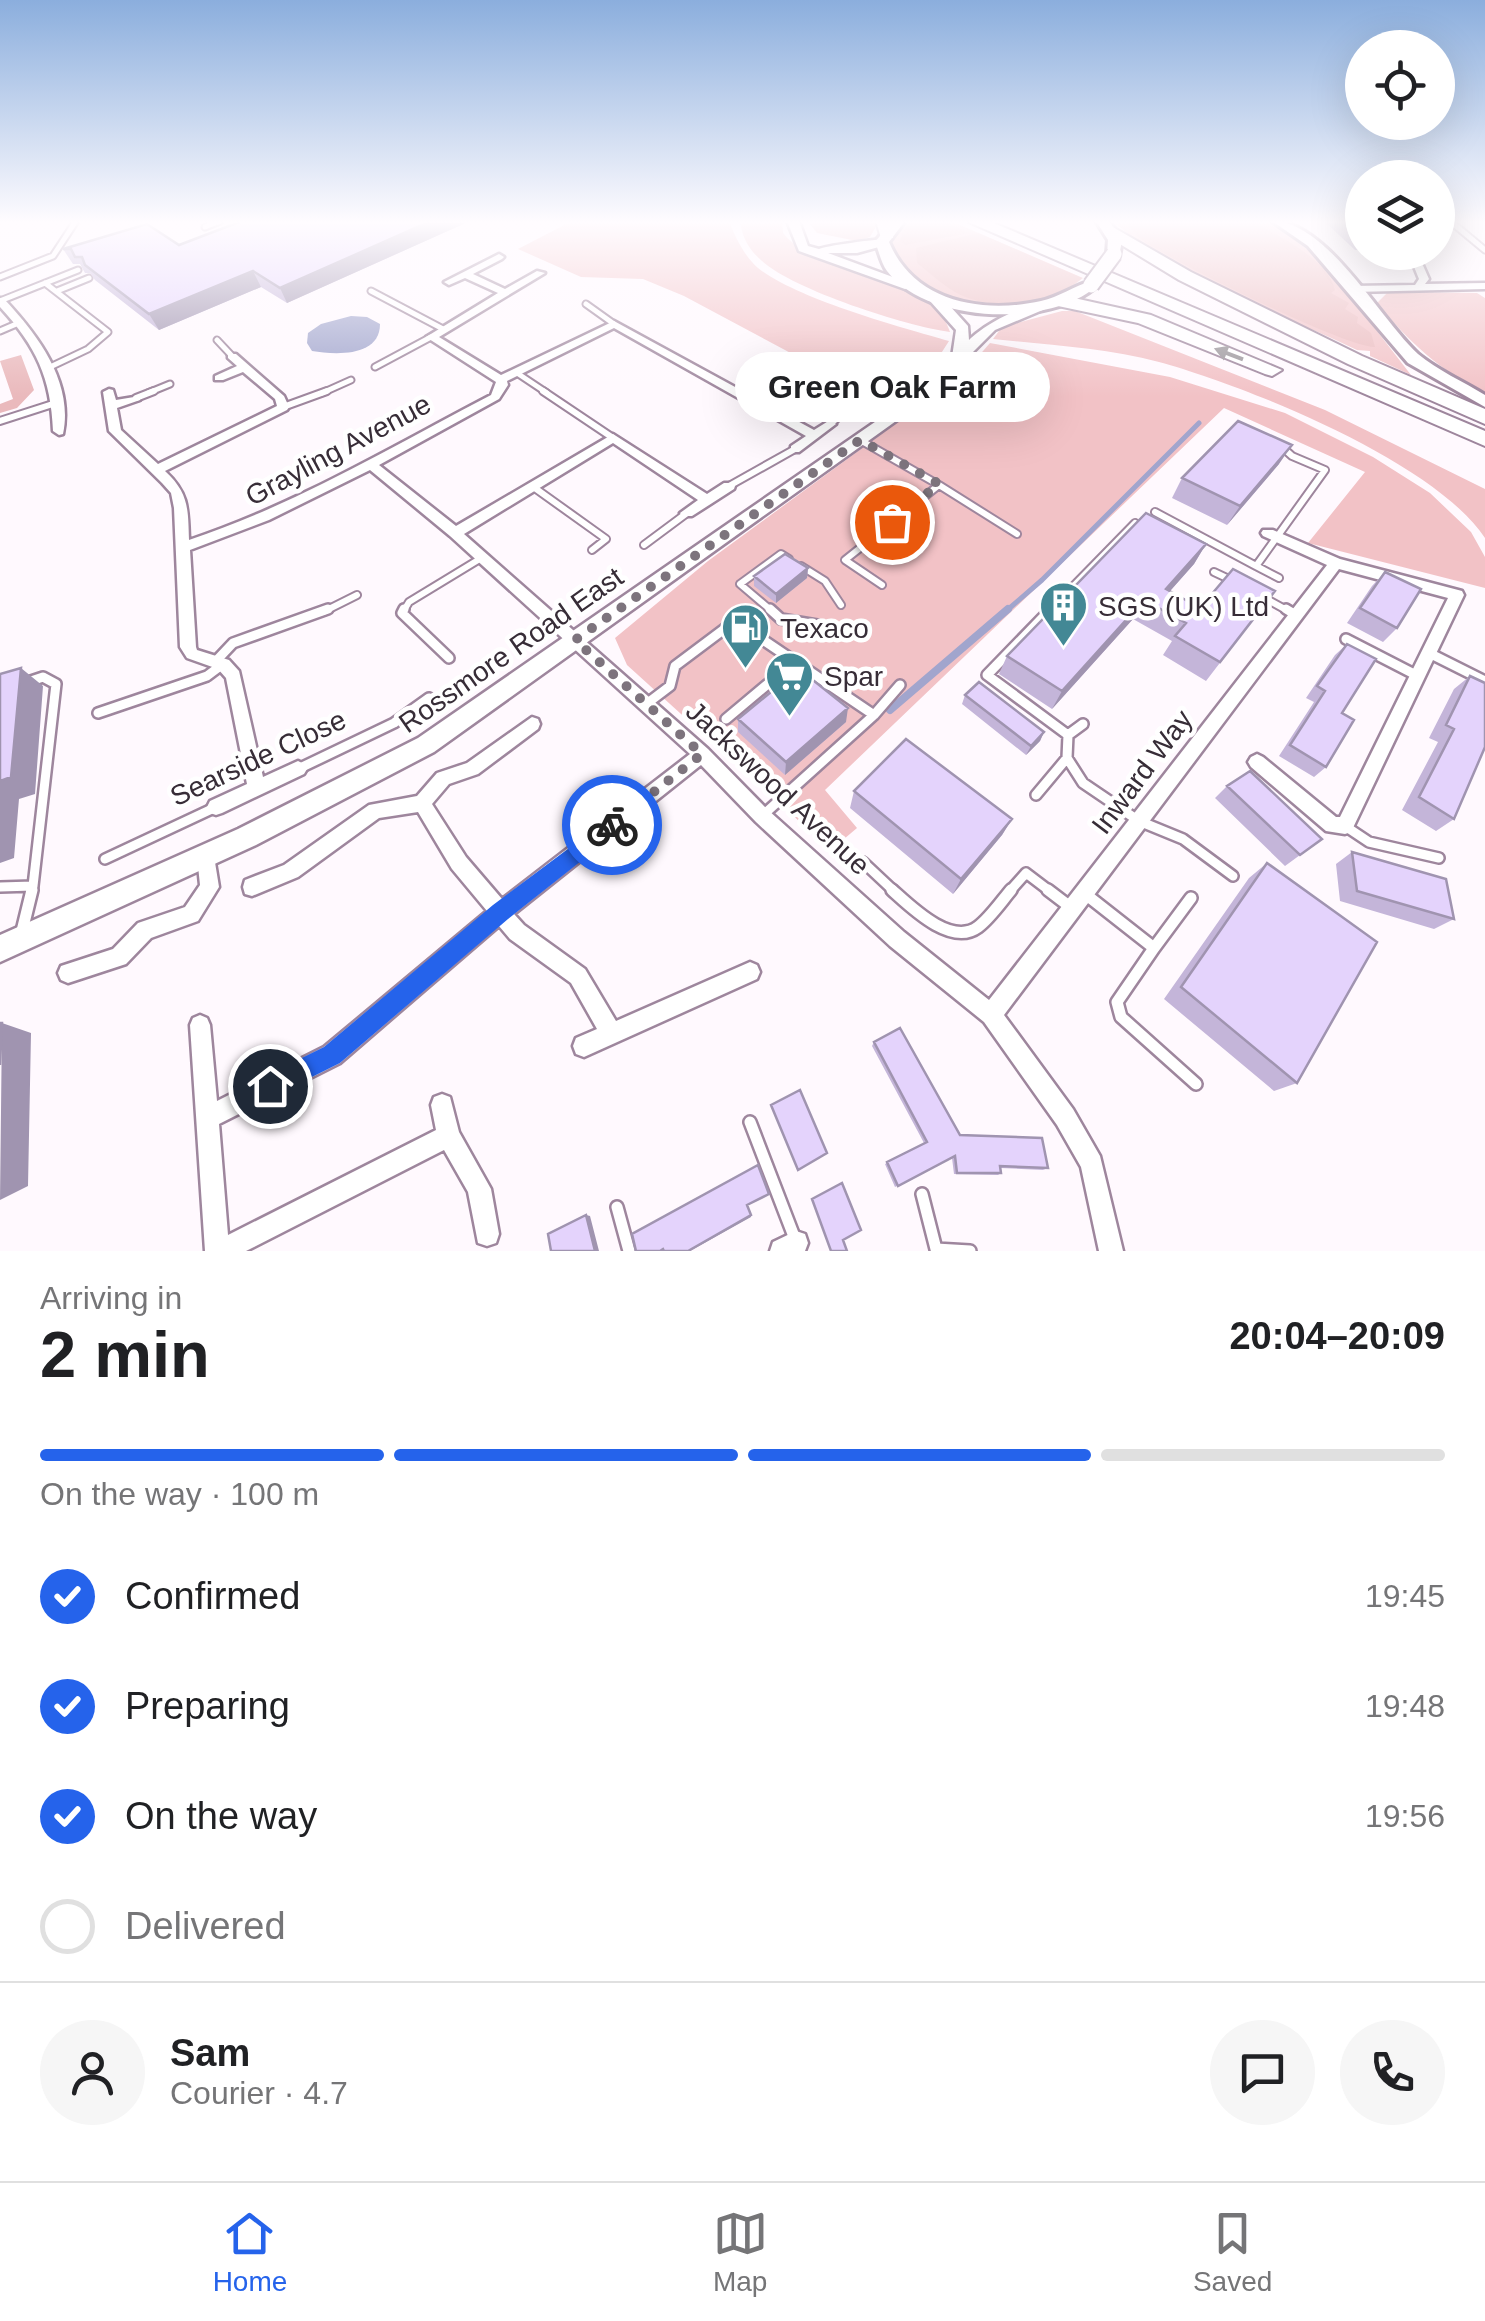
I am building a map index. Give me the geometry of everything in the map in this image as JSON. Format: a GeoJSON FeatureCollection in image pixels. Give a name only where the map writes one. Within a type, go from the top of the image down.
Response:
{"type":"FeatureCollection","features":[{"type":"Feature","properties":{"kind":"highway"},"geometry":{"type":"LineString","coordinates":[[1109,279],[1485,440]]}},
{"type":"Feature","properties":{"kind":"highway"},"geometry":{"type":"LineString","coordinates":[[1138,279],[1485,426]]}},
{"type":"Feature","properties":{"kind":"highway"},"geometry":{"type":"LineString","coordinates":[[1195,279],[1355,360],[1485,417]]}},
{"type":"Feature","properties":{"kind":"highway"},"geometry":{"type":"LineString","coordinates":[[1065,302],[1128,314],[1485,448]]}},
{"type":"Feature","properties":{"kind":"main road"},"geometry":{"type":"LineString","coordinates":[[890,279],[935,298],[986,308],[1038,309],[1065,302],[1095,279]]}},
{"type":"Feature","properties":{"kind":"main road"},"geometry":{"type":"LineString","coordinates":[[904,279],[910,286]]}},
{"type":"Feature","properties":{"kind":"main road"},"geometry":{"type":"LineString","coordinates":[[1344,279],[1414,360],[1485,402]]}},
{"type":"Feature","properties":{"kind":"main road"},"geometry":{"type":"LineString","coordinates":[[935,298],[962,328],[963,352]]}},
{"type":"Feature","properties":{"kind":"main road","name":"Rossmore Road East"},"geometry":{"type":"LineString","coordinates":[[10,944],[206,856],[426,746],[919,398],[984,332],[1038,309]]}},
{"type":"Feature","properties":{"kind":"street"},"geometry":{"type":"LineString","coordinates":[[448,282],[454,279]]}},
{"type":"Feature","properties":{"kind":"street"},"geometry":{"type":"LineString","coordinates":[[476,279],[504,293]]}},
{"type":"Feature","properties":{"kind":"street"},"geometry":{"type":"LineString","coordinates":[[431,336],[527,279]]}},
{"type":"Feature","properties":{"kind":"street"},"geometry":{"type":"LineString","coordinates":[[1418,288],[1424,279]]}},
{"type":"Feature","properties":{"kind":"street"},"geometry":{"type":"LineString","coordinates":[[1352,289],[1485,286]]}},
{"type":"Feature","properties":{"kind":"street"},"geometry":{"type":"LineString","coordinates":[[0,301],[34,336],[59,402],[59,431]]}},
{"type":"Feature","properties":{"kind":"street"},"geometry":{"type":"LineString","coordinates":[[614,324],[814,435]]}},
{"type":"Feature","properties":{"kind":"street","name":"Grayling Avenue"},"geometry":{"type":"LineString","coordinates":[[183,547],[240,530],[495,396],[502,386],[501,380],[614,324]]}},
{"type":"Feature","properties":{"kind":"street"},"geometry":{"type":"LineString","coordinates":[[431,336],[501,380]]}},
{"type":"Feature","properties":{"kind":"street"},"geometry":{"type":"LineString","coordinates":[[154,470],[284,407],[280,398],[232,356]]}},
{"type":"Feature","properties":{"kind":"street"},"geometry":{"type":"LineString","coordinates":[[219,378],[243,368]]}},
{"type":"Feature","properties":{"kind":"street"},"geometry":{"type":"LineString","coordinates":[[136,398],[110,399],[115,431],[177,492],[188,647],[192,654],[219,663],[233,676],[257,788]]}},
{"type":"Feature","properties":{"kind":"street"},"geometry":{"type":"LineString","coordinates":[[796,449],[830,424]]}},
{"type":"Feature","properties":{"kind":"street"},"geometry":{"type":"LineString","coordinates":[[455,533],[613,438],[706,500]]}},
{"type":"Feature","properties":{"kind":"street","name":"Jackswood Avenue"},"geometry":{"type":"LineString","coordinates":[[369,463],[455,533],[702,754],[762,816],[896,939],[991,1015],[1066,1117],[1092,1164],[1110,1251]]}},
{"type":"Feature","properties":{"kind":"street"},"geometry":{"type":"LineString","coordinates":[[687,514],[729,486]]}},
{"type":"Feature","properties":{"kind":"street"},"geometry":{"type":"LineString","coordinates":[[1257,762],[1332,825],[1344,826],[1458,595],[1336,563],[1273,535]]}},
{"type":"Feature","properties":{"kind":"street","name":"Inward Way"},"geometry":{"type":"LineString","coordinates":[[991,1015],[1336,563]]}},
{"type":"Feature","properties":{"kind":"street"},"geometry":{"type":"LineString","coordinates":[[252,887],[291,871],[375,811],[422,803],[442,778],[472,770],[532,724]]}},
{"type":"Feature","properties":{"kind":"street"},"geometry":{"type":"LineString","coordinates":[[208,1117],[332,1055],[500,912],[702,754]]}},
{"type":"Feature","properties":{"kind":"street","name":"Searside Close"},"geometry":{"type":"LineString","coordinates":[[216,807],[298,770]]}},
{"type":"Feature","properties":{"kind":"street"},"geometry":{"type":"LineString","coordinates":[[422,803],[459,863],[517,932],[578,976],[610,1032]]}},
{"type":"Feature","properties":{"kind":"street"},"geometry":{"type":"LineString","coordinates":[[68,973],[119,956],[145,930],[191,914],[210,887],[206,856]]}},
{"type":"Feature","properties":{"kind":"street"},"geometry":{"type":"LineString","coordinates":[[584,1046],[750,972]]}},
{"type":"Feature","properties":{"kind":"street"},"geometry":{"type":"LineString","coordinates":[[200,1026],[219,1251],[448,1136]]}},
{"type":"Feature","properties":{"kind":"street"},"geometry":{"type":"LineString","coordinates":[[442,1105],[448,1136],[480,1189],[488,1234]]}},
{"type":"Feature","properties":{"kind":"lane"},"geometry":{"type":"LineString","coordinates":[[0,301],[52,279]]}},
{"type":"Feature","properties":{"kind":"lane"},"geometry":{"type":"LineString","coordinates":[[57,291],[86,279]]}},
{"type":"Feature","properties":{"kind":"lane"},"geometry":{"type":"LineString","coordinates":[[45,282],[108,332],[88,349],[48,368]]}},
{"type":"Feature","properties":{"kind":"lane"},"geometry":{"type":"LineString","coordinates":[[372,292],[443,330]]}},
{"type":"Feature","properties":{"kind":"lane"},"geometry":{"type":"LineString","coordinates":[[586,304],[610,317],[614,324]]}},
{"type":"Feature","properties":{"kind":"lane"},"geometry":{"type":"LineString","coordinates":[[0,331],[21,322]]}},
{"type":"Feature","properties":{"kind":"lane"},"geometry":{"type":"LineString","coordinates":[[374,367],[431,336]]}},
{"type":"Feature","properties":{"kind":"lane"},"geometry":{"type":"LineString","coordinates":[[216,340],[232,356]]}},
{"type":"Feature","properties":{"kind":"lane"},"geometry":{"type":"LineString","coordinates":[[518,373],[613,438]]}},
{"type":"Feature","properties":{"kind":"lane"},"geometry":{"type":"LineString","coordinates":[[284,407],[352,380]]}},
{"type":"Feature","properties":{"kind":"lane"},"geometry":{"type":"LineString","coordinates":[[136,398],[170,384]]}},
{"type":"Feature","properties":{"kind":"lane"},"geometry":{"type":"LineString","coordinates":[[0,421],[59,402]]}},
{"type":"Feature","properties":{"kind":"lane"},"geometry":{"type":"LineString","coordinates":[[830,424],[852,406]]}},
{"type":"Feature","properties":{"kind":"lane"},"geometry":{"type":"LineString","coordinates":[[860,440],[1018,534]]}},
{"type":"Feature","properties":{"kind":"lane"},"geometry":{"type":"LineString","coordinates":[[1256,566],[1273,535],[1325,470],[1272,442]]}},
{"type":"Feature","properties":{"kind":"lane"},"geometry":{"type":"LineString","coordinates":[[729,486],[796,449]]}},
{"type":"Feature","properties":{"kind":"lane"},"geometry":{"type":"LineString","coordinates":[[882,584],[844,560],[939,484]]}},
{"type":"Feature","properties":{"kind":"lane"},"geometry":{"type":"LineString","coordinates":[[532,486],[606,540],[592,550]]}},
{"type":"Feature","properties":{"kind":"lane"},"geometry":{"type":"LineString","coordinates":[[1155,512],[1279,578]]}},
{"type":"Feature","properties":{"kind":"lane"},"geometry":{"type":"LineString","coordinates":[[644,545],[687,514]]}},
{"type":"Feature","properties":{"kind":"lane"},"geometry":{"type":"LineString","coordinates":[[1068,735],[989,680],[988,671],[1134,522]]}},
{"type":"Feature","properties":{"kind":"lane"},"geometry":{"type":"LineString","coordinates":[[817,625],[782,618],[740,584],[781,554],[826,581],[842,606]]}},
{"type":"Feature","properties":{"kind":"lane"},"geometry":{"type":"LineString","coordinates":[[448,658],[402,613],[409,602],[482,557]]}},
{"type":"Feature","properties":{"kind":"lane"},"geometry":{"type":"LineString","coordinates":[[1214,572],[1296,616]]}},
{"type":"Feature","properties":{"kind":"lane"},"geometry":{"type":"LineString","coordinates":[[98,713],[206,676],[233,643],[312,617],[357,595]]}},
{"type":"Feature","properties":{"kind":"lane"},"geometry":{"type":"LineString","coordinates":[[645,705],[670,686],[675,666],[735,622],[831,682],[874,716]]}},
{"type":"Feature","properties":{"kind":"lane"},"geometry":{"type":"LineString","coordinates":[[1346,639],[1418,676]]}},
{"type":"Feature","properties":{"kind":"lane"},"geometry":{"type":"LineString","coordinates":[[1429,652],[1485,681]]}},
{"type":"Feature","properties":{"kind":"lane"},"geometry":{"type":"LineString","coordinates":[[726,718],[794,662]]}},
{"type":"Feature","properties":{"kind":"lane"},"geometry":{"type":"LineString","coordinates":[[10,944],[32,886],[56,684],[43,677],[14,686]]}},
{"type":"Feature","properties":{"kind":"lane"},"geometry":{"type":"LineString","coordinates":[[762,816],[874,716],[900,685]]}},
{"type":"Feature","properties":{"kind":"lane","name":"Searside Close"},"geometry":{"type":"LineString","coordinates":[[298,770],[394,723],[428,698]]}},
{"type":"Feature","properties":{"kind":"lane"},"geometry":{"type":"LineString","coordinates":[[1068,735],[1082,724]]}},
{"type":"Feature","properties":{"kind":"lane"},"geometry":{"type":"LineString","coordinates":[[1068,735],[1068,758],[1083,783],[1139,822],[1183,840],[1233,876]]}},
{"type":"Feature","properties":{"kind":"lane"},"geometry":{"type":"LineString","coordinates":[[1036,795],[1068,758]]}},
{"type":"Feature","properties":{"kind":"lane","name":"Searside Close"},"geometry":{"type":"LineString","coordinates":[[105,859],[216,807]]}},
{"type":"Feature","properties":{"kind":"lane"},"geometry":{"type":"LineString","coordinates":[[1344,826],[1368,842],[1439,858]]}},
{"type":"Feature","properties":{"kind":"lane"},"geometry":{"type":"LineString","coordinates":[[863,862],[948,933],[968,934],[976,929],[1026,873],[1072,908]]}},
{"type":"Feature","properties":{"kind":"lane"},"geometry":{"type":"LineString","coordinates":[[0,888],[32,886]]}},
{"type":"Feature","properties":{"kind":"lane"},"geometry":{"type":"LineString","coordinates":[[1084,893],[1154,948]]}},
{"type":"Feature","properties":{"kind":"lane"},"geometry":{"type":"LineString","coordinates":[[1191,898],[1118,1002],[1122,1017],[1196,1084]]}},
{"type":"Feature","properties":{"kind":"lane"},"geometry":{"type":"LineString","coordinates":[[750,1122],[789,1247]]}},
{"type":"Feature","properties":{"kind":"lane"},"geometry":{"type":"LineString","coordinates":[[922,1194],[936,1249],[970,1251]]}},
{"type":"Feature","properties":{"kind":"lane"},"geometry":{"type":"LineString","coordinates":[[617,1207],[629,1251]]}},
{"type":"Feature","properties":{"kind":"shaded area"},"geometry":{"type":"Polygon","coordinates":[[[644,279],[776,279],[850,311],[949,341],[931,369],[888,405],[684,296],[644,279]]]}},
{"type":"Feature","properties":{"kind":"shaded area"},"geometry":{"type":"Polygon","coordinates":[[[792,279],[878,279],[922,299],[940,313],[950,332],[880,315],[792,279]]]}},
{"type":"Feature","properties":{"kind":"shaded area"},"geometry":{"type":"Polygon","coordinates":[[[919,279],[1081,279],[1061,292],[1008,305],[980,304],[919,279]]]}},
{"type":"Feature","properties":{"kind":"shaded area"},"geometry":{"type":"Polygon","coordinates":[[[937,279],[1080,279],[1054,295],[1003,304],[970,299],[937,279]]]}},
{"type":"Feature","properties":{"kind":"shaded area"},"geometry":{"type":"Polygon","coordinates":[[[1203,279],[1337,279],[1411,375],[1370,356],[1370,351],[1357,350],[1203,279]]]}},
{"type":"Feature","properties":{"kind":"shaded area"},"geometry":{"type":"Polygon","coordinates":[[[1214,279],[1330,279],[1335,290],[1331,293],[1349,303],[1345,309],[1371,333],[1375,347],[1331,334],[1214,279]]]}},
{"type":"Feature","properties":{"kind":"shaded area"},"geometry":{"type":"Polygon","coordinates":[[[1387,293],[1477,293],[1485,298],[1485,393],[1426,354],[1377,303],[1387,293]]]}},
{"type":"Feature","properties":{"kind":"shaded area"},"geometry":{"type":"Polygon","coordinates":[[[1075,311],[1325,410],[1485,489],[1485,538],[1460,510],[1425,482],[1383,455],[1288,408],[1196,373],[1139,357],[993,339],[1002,327],[1075,311]]]}},
{"type":"Feature","properties":{"kind":"shaded area"},"geometry":{"type":"Polygon","coordinates":[[[990,343],[1170,377],[1285,413],[1373,457],[1430,493],[1471,532],[1485,557],[1485,588],[1308,543],[1365,472],[1224,408],[825,790],[857,828],[831,850],[627,665],[615,638],[708,561],[962,375],[990,343]]]}},
{"type":"Feature","properties":{"kind":"shaded area"},"geometry":{"type":"Polygon","coordinates":[[[21,355],[34,390],[17,408],[0,413],[0,404],[13,399],[0,361],[21,355]]]}},
{"type":"Feature","properties":{"kind":"water"},"geometry":{"type":"Polygon","coordinates":[[[351,316],[367,317],[380,324],[373,343],[344,353],[312,351],[307,343],[308,333],[321,324],[351,316]]]}},
{"type":"Feature","properties":{"kind":"building"},"geometry":{"type":"Polygon","coordinates":[[[104,279],[233,279],[149,314],[104,279]]]}},
{"type":"Feature","properties":{"kind":"building"},"geometry":{"type":"Polygon","coordinates":[[[266,279],[299,279],[280,288],[266,279]]]}},
{"type":"Feature","properties":{"kind":"building"},"geometry":{"type":"Polygon","coordinates":[[[1238,421],[1292,445],[1240,506],[1182,478],[1238,421]]]}},
{"type":"Feature","properties":{"kind":"building"},"geometry":{"type":"Polygon","coordinates":[[[1146,513],[1206,544],[1166,589],[1200,608],[1233,569],[1275,591],[1220,662],[1175,636],[1186,623],[1144,600],[1062,691],[1007,656],[1146,513]]]}},
{"type":"Feature","properties":{"kind":"building"},"geometry":{"type":"Polygon","coordinates":[[[785,554],[808,568],[776,594],[754,576],[785,554]]]}},
{"type":"Feature","properties":{"kind":"building"},"geometry":{"type":"Polygon","coordinates":[[[1385,572],[1421,589],[1397,628],[1360,608],[1385,572]]]}},
{"type":"Feature","properties":{"kind":"building"},"geometry":{"type":"Polygon","coordinates":[[[1347,644],[1376,659],[1342,713],[1354,720],[1326,767],[1290,745],[1325,691],[1317,686],[1347,644]]]}},
{"type":"Feature","properties":{"kind":"building"},"geometry":{"type":"Polygon","coordinates":[[[21,668],[11,777],[0,781],[0,674],[21,668]]]}},
{"type":"Feature","properties":{"kind":"building"},"geometry":{"type":"Polygon","coordinates":[[[799,669],[848,708],[786,762],[738,719],[799,669]]]}},
{"type":"Feature","properties":{"kind":"building"},"geometry":{"type":"Polygon","coordinates":[[[1470,676],[1485,683],[1485,747],[1454,819],[1419,797],[1454,729],[1446,725],[1470,676]]]}},
{"type":"Feature","properties":{"kind":"building"},"geometry":{"type":"Polygon","coordinates":[[[979,682],[1044,732],[1031,746],[965,695],[979,682]]]}},
{"type":"Feature","properties":{"kind":"building"},"geometry":{"type":"Polygon","coordinates":[[[906,739],[1012,819],[961,879],[854,791],[906,739]]]}},
{"type":"Feature","properties":{"kind":"building"},"geometry":{"type":"Polygon","coordinates":[[[1250,771],[1322,839],[1300,855],[1227,786],[1250,771]]]}},
{"type":"Feature","properties":{"kind":"building"},"geometry":{"type":"Polygon","coordinates":[[[1352,852],[1446,879],[1454,919],[1357,891],[1352,852]]]}},
{"type":"Feature","properties":{"kind":"building"},"geometry":{"type":"Polygon","coordinates":[[[1267,863],[1377,942],[1297,1083],[1181,987],[1267,863]]]}},
{"type":"Feature","properties":{"kind":"building"},"geometry":{"type":"Polygon","coordinates":[[[900,1028],[960,1135],[1042,1138],[1048,1168],[1000,1166],[1001,1173],[957,1173],[955,1156],[898,1186],[887,1162],[927,1142],[874,1042],[900,1028]]]}},
{"type":"Feature","properties":{"kind":"building"},"geometry":{"type":"Polygon","coordinates":[[[800,1090],[827,1153],[798,1170],[771,1105],[800,1090]]]}},
{"type":"Feature","properties":{"kind":"building"},"geometry":{"type":"Polygon","coordinates":[[[758,1165],[769,1194],[747,1205],[751,1215],[688,1251],[636,1251],[632,1234],[758,1165]]]}},
{"type":"Feature","properties":{"kind":"building"},"geometry":{"type":"Polygon","coordinates":[[[842,1183],[861,1230],[843,1240],[847,1251],[831,1251],[812,1199],[842,1183]]]}},
{"type":"Feature","properties":{"kind":"building"},"geometry":{"type":"Polygon","coordinates":[[[586,1215],[595,1251],[551,1251],[548,1234],[586,1215]]]}},
{"type":"Feature","properties":{"kind":"waterway"},"geometry":{"type":"LineString","coordinates":[[1005,612],[1199,423]]}},
{"type":"Feature","properties":{"kind":"waterway"},"geometry":{"type":"LineString","coordinates":[[890,710],[1008,609]]}},
{"type":"Feature","properties":{"kind":"way so far"},"geometry":{"type":"LineString","coordinates":[[612,825],[702,754],[575,640],[860,440],[939,484],[892,522]]}},
{"type":"Feature","properties":{"kind":"place","name":"Green Oak Farm"},"geometry":{"type":"Point","coordinates":[892,522]}},
{"type":"Feature","properties":{"kind":"place","name":"SGS (UK) Ltd"},"geometry":{"type":"Point","coordinates":[1063,648]}},
{"type":"Feature","properties":{"kind":"place","name":"Texaco"},"geometry":{"type":"Point","coordinates":[745,670]}},
{"type":"Feature","properties":{"kind":"place","name":"Spar"},"geometry":{"type":"Point","coordinates":[789,718]}},
{"type":"Feature","properties":{"kind":"route"},"geometry":{"type":"LineString","coordinates":[[270,1086],[332,1055],[500,912],[612,825]]}}]}
